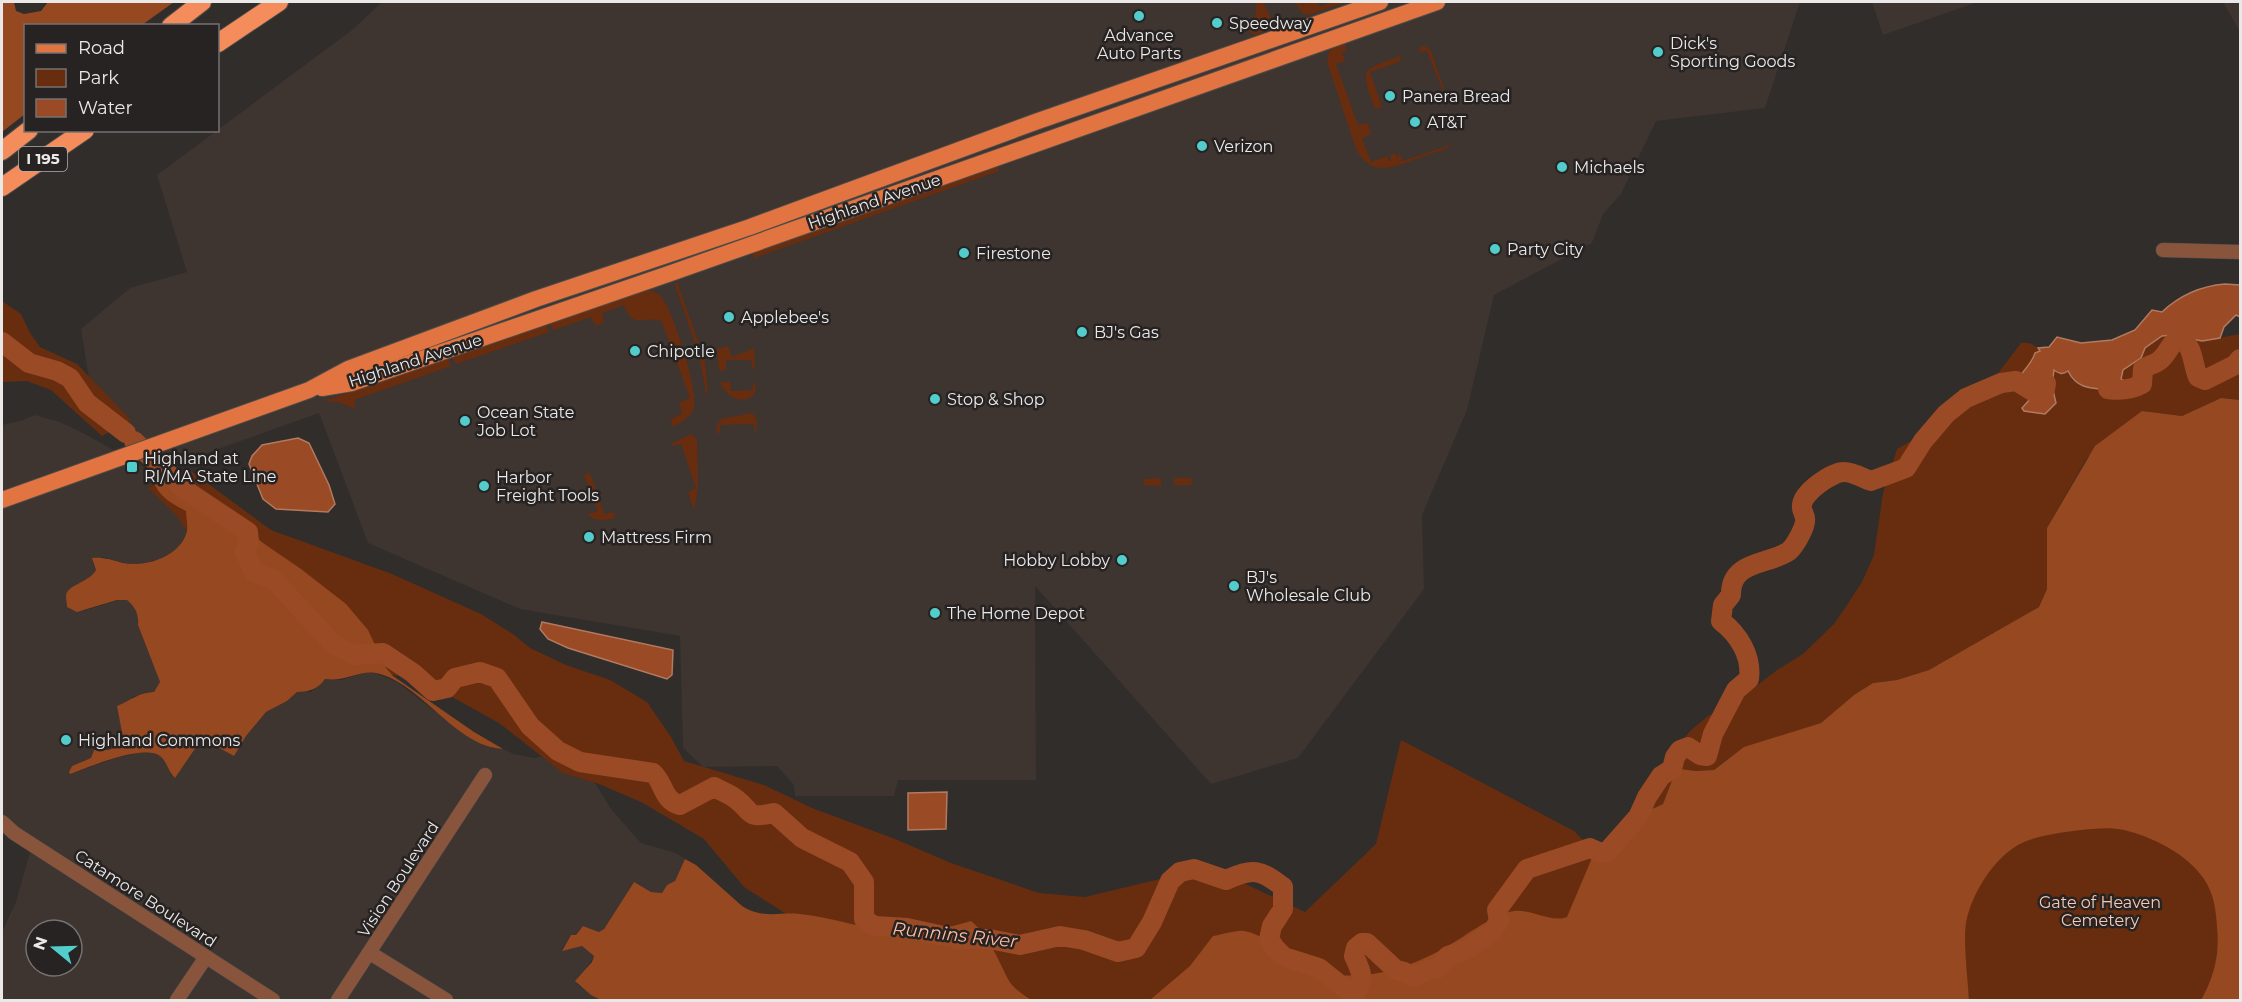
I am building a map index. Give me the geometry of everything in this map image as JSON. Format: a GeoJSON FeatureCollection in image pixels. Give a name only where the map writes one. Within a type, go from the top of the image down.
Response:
{"type":"FeatureCollection","features":[{"type":"Feature","properties":{"kind":"highway"},"geometry":{"type":"LineString","coordinates":[[174,24],[202,2]]}},
{"type":"Feature","properties":{"kind":"highway"},"geometry":{"type":"LineString","coordinates":[[219,42],[279,2]]}},
{"type":"Feature","properties":{"kind":"highway","name":"I 195"},"geometry":{"type":"LineString","coordinates":[[2,151],[26,132]]}},
{"type":"Feature","properties":{"kind":"highway","name":"I 195"},"geometry":{"type":"LineString","coordinates":[[2,187],[82,132]]}},
{"type":"Feature","properties":{"kind":"main road","name":"Highland Avenue"},"geometry":{"type":"LineString","coordinates":[[2,500],[309,390],[348,369],[536,299],[750,227],[1038,121],[1380,2]]}},
{"type":"Feature","properties":{"kind":"main road","name":"Highland Avenue"},"geometry":{"type":"LineString","coordinates":[[309,390],[352,383],[685,268],[1437,2]]}},
{"type":"Feature","properties":{"kind":"street"},"geometry":{"type":"LineString","coordinates":[[2163,250],[2241,252]]}},
{"type":"Feature","properties":{"kind":"street","name":"Vision Boulevard"},"geometry":{"type":"LineString","coordinates":[[338,1000],[485,775]]}},
{"type":"Feature","properties":{"kind":"street","name":"Catamore Boulevard"},"geometry":{"type":"LineString","coordinates":[[2,822],[14,833],[273,1000]]}},
{"type":"Feature","properties":{"kind":"street"},"geometry":{"type":"LineString","coordinates":[[370,953],[446,1000]]}},
{"type":"Feature","properties":{"kind":"street"},"geometry":{"type":"LineString","coordinates":[[177,1000],[206,957]]}},
{"type":"Feature","properties":{"kind":"shaded area"},"geometry":{"type":"Polygon","coordinates":[[[2,2],[14,2],[16,11],[24,14],[41,11],[48,2],[174,2],[143,24],[24,24],[24,115],[2,132],[2,2]]]}},
{"type":"Feature","properties":{"kind":"shaded area"},"geometry":{"type":"Polygon","coordinates":[[[382,2],[1800,2],[1765,108],[1656,121],[1621,194],[1603,214],[1592,243],[1494,295],[1467,410],[1422,515],[1424,589],[1298,758],[1211,784],[1035,586],[1036,780],[898,780],[894,796],[795,796],[794,785],[777,766],[703,767],[683,748],[680,636],[520,609],[368,543],[319,413],[160,470],[90,385],[81,329],[130,288],[187,272],[157,175],[215,132],[219,132],[219,129],[352,30],[382,2]]]}},
{"type":"Feature","properties":{"kind":"shaded area"},"geometry":{"type":"Polygon","coordinates":[[[1872,2],[1978,2],[1883,35],[1872,2]]]}},
{"type":"Feature","properties":{"kind":"shaded area"},"geometry":{"type":"Polygon","coordinates":[[[2223,2],[2240,2],[2240,32],[2223,2]]]}},
{"type":"Feature","properties":{"kind":"shaded area"},"geometry":{"type":"Polygon","coordinates":[[[2221,398],[2240,400],[2240,1000],[2201,1000],[2213,974],[2218,947],[2214,902],[2204,879],[2179,854],[2158,842],[2135,833],[2110,828],[2065,832],[2029,840],[2009,851],[1992,868],[1978,890],[1966,923],[1965,950],[1969,1000],[1150,1000],[1190,966],[1213,936],[1233,932],[1244,931],[1255,934],[1294,960],[1316,971],[1346,976],[1381,973],[1414,963],[1508,912],[1520,911],[1554,918],[1567,917],[1592,858],[1607,845],[1639,825],[1650,810],[1663,804],[1673,778],[1681,769],[1714,770],[1744,747],[1821,723],[1854,695],[1873,683],[1897,680],[1929,670],[2039,607],[2047,589],[2047,528],[2095,446],[2142,411],[2182,416],[2221,398]]]}},
{"type":"Feature","properties":{"kind":"shaded area"},"geometry":{"type":"Polygon","coordinates":[[[35,415],[60,422],[149,470],[156,489],[186,511],[187,532],[177,550],[158,560],[143,563],[125,563],[103,557],[93,563],[96,570],[92,577],[76,585],[83,611],[127,599],[139,618],[138,625],[160,682],[154,692],[133,697],[126,704],[118,706],[122,747],[94,750],[91,758],[72,766],[70,774],[116,758],[138,753],[152,753],[164,759],[171,775],[175,778],[201,740],[234,755],[266,712],[287,701],[297,692],[311,692],[325,679],[341,680],[364,673],[375,673],[397,682],[459,730],[492,748],[534,758],[553,754],[587,770],[611,809],[641,843],[676,853],[685,859],[675,881],[667,885],[662,893],[651,892],[633,883],[604,929],[599,932],[583,926],[576,935],[571,935],[561,950],[582,946],[594,956],[577,984],[601,1000],[2,1000],[2,932],[16,902],[32,845],[2,823],[2,425],[35,415]]]}},
{"type":"Feature","properties":{"kind":"shaded area"},"geometry":{"type":"Polygon","coordinates":[[[149,470],[190,496],[207,501],[224,510],[263,543],[346,604],[368,630],[386,668],[393,676],[474,732],[503,749],[485,745],[469,737],[393,679],[376,673],[364,673],[339,679],[325,679],[313,689],[297,692],[287,701],[266,712],[246,736],[234,756],[201,740],[175,778],[162,758],[152,753],[116,758],[70,774],[72,766],[91,758],[94,750],[108,750],[122,746],[123,738],[117,706],[139,695],[154,692],[160,682],[138,625],[136,611],[127,600],[117,600],[77,612],[67,607],[66,597],[70,589],[96,570],[92,558],[132,564],[151,562],[169,554],[182,542],[187,529],[186,511],[162,495],[149,470]]]}},
{"type":"Feature","properties":{"kind":"shaded area"},"geometry":{"type":"Polygon","coordinates":[[[685,859],[696,865],[742,906],[757,912],[816,916],[894,936],[971,921],[988,941],[1011,984],[1031,1000],[601,1000],[591,995],[575,981],[592,962],[594,956],[582,946],[562,951],[571,935],[576,935],[583,926],[599,932],[604,929],[634,882],[651,892],[662,893],[667,885],[675,881],[685,859]]]}},
{"type":"Feature","properties":{"kind":"green space"},"geometry":{"type":"Polygon","coordinates":[[[1256,2],[1263,2],[1271,18],[1266,30],[1256,35],[1250,33],[1249,29],[1256,12],[1256,2]]]}},
{"type":"Feature","properties":{"kind":"green space"},"geometry":{"type":"Polygon","coordinates":[[[1295,2],[1300,2],[1302,5],[1317,2],[1320,7],[1330,2],[1346,2],[1308,15],[1302,13],[1295,2]]]}},
{"type":"Feature","properties":{"kind":"green space"},"geometry":{"type":"Polygon","coordinates":[[[1344,43],[1347,50],[1342,52],[1345,61],[1336,64],[1358,125],[1368,123],[1371,134],[1362,138],[1371,162],[1387,156],[1389,161],[1391,160],[1390,155],[1395,153],[1397,157],[1399,152],[1403,161],[1453,144],[1438,152],[1394,167],[1377,168],[1362,159],[1356,149],[1327,62],[1329,51],[1344,43]]]}},
{"type":"Feature","properties":{"kind":"green space"},"geometry":{"type":"Polygon","coordinates":[[[1425,46],[1431,51],[1443,91],[1427,51],[1419,52],[1420,47],[1425,46]]]}},
{"type":"Feature","properties":{"kind":"green space"},"geometry":{"type":"Polygon","coordinates":[[[1402,55],[1399,62],[1370,72],[1382,107],[1375,109],[1367,84],[1367,72],[1378,64],[1402,55]]]}},
{"type":"Feature","properties":{"kind":"green space"},"geometry":{"type":"Polygon","coordinates":[[[997,165],[999,171],[754,258],[752,252],[997,165]]]}},
{"type":"Feature","properties":{"kind":"green space"},"geometry":{"type":"Polygon","coordinates":[[[677,282],[705,361],[708,394],[699,355],[675,285],[677,282]]]}},
{"type":"Feature","properties":{"kind":"green space"},"geometry":{"type":"Polygon","coordinates":[[[645,290],[652,291],[661,297],[672,317],[693,386],[695,399],[693,411],[674,427],[670,420],[682,413],[679,403],[690,398],[662,322],[632,318],[624,305],[602,313],[604,322],[596,326],[591,317],[553,330],[550,323],[645,290]]]}},
{"type":"Feature","properties":{"kind":"green space"},"geometry":{"type":"Polygon","coordinates":[[[2,301],[21,314],[40,347],[77,364],[131,420],[102,436],[51,390],[27,381],[2,382],[2,301]]]}},
{"type":"Feature","properties":{"kind":"green space"},"geometry":{"type":"Polygon","coordinates":[[[546,324],[549,332],[456,364],[452,356],[546,324]]]}},
{"type":"Feature","properties":{"kind":"green space"},"geometry":{"type":"Polygon","coordinates":[[[2240,334],[2240,400],[2221,398],[2182,416],[2142,411],[2087,458],[2047,528],[2047,589],[2039,607],[1929,670],[1897,680],[1873,683],[1854,695],[1821,723],[1732,756],[1714,770],[1680,769],[1673,778],[1663,804],[1650,810],[1667,761],[1690,731],[1708,716],[1729,707],[1777,670],[1803,654],[1834,624],[1845,608],[1862,582],[1874,555],[1883,493],[1897,449],[1911,441],[1923,430],[1980,397],[2021,343],[2032,344],[2040,351],[2035,353],[2032,363],[2025,369],[2024,383],[2031,398],[2022,407],[2041,413],[2049,411],[2056,403],[2052,386],[2054,370],[2068,371],[2072,380],[2114,390],[2130,384],[2121,379],[2123,370],[2135,362],[2145,348],[2162,336],[2173,335],[2202,341],[2240,334]]]}},
{"type":"Feature","properties":{"kind":"green space"},"geometry":{"type":"Polygon","coordinates":[[[728,346],[732,357],[754,348],[755,369],[752,368],[751,360],[726,360],[726,369],[719,370],[717,349],[728,346]]]}},
{"type":"Feature","properties":{"kind":"green space"},"geometry":{"type":"Polygon","coordinates":[[[448,358],[451,366],[354,400],[356,409],[338,402],[324,401],[448,358]]]}},
{"type":"Feature","properties":{"kind":"green space"},"geometry":{"type":"Polygon","coordinates":[[[754,381],[756,388],[753,396],[742,400],[729,395],[720,382],[730,382],[731,391],[752,390],[754,381]]]}},
{"type":"Feature","properties":{"kind":"green space"},"geometry":{"type":"Polygon","coordinates":[[[752,413],[757,419],[756,433],[754,424],[720,425],[720,433],[717,433],[717,425],[721,419],[752,413]]]}},
{"type":"Feature","properties":{"kind":"green space"},"geometry":{"type":"Polygon","coordinates":[[[691,434],[697,439],[698,488],[694,510],[688,492],[696,488],[681,444],[672,446],[671,444],[691,434]]]}},
{"type":"Feature","properties":{"kind":"green space"},"geometry":{"type":"Polygon","coordinates":[[[188,469],[271,530],[392,574],[481,614],[513,634],[530,648],[566,665],[610,680],[647,702],[684,761],[764,785],[812,808],[951,863],[1039,893],[1085,897],[1164,878],[1239,881],[1305,912],[1376,844],[1401,740],[1574,831],[1642,900],[1430,1000],[905,1000],[819,935],[744,887],[704,839],[641,802],[599,784],[563,773],[499,723],[443,692],[411,677],[367,672],[192,538],[176,515],[148,488],[188,469]]]}},
{"type":"Feature","properties":{"kind":"green space"},"geometry":{"type":"Polygon","coordinates":[[[590,473],[604,514],[614,512],[615,516],[612,519],[595,519],[588,514],[598,511],[584,475],[590,473]]]}},
{"type":"Feature","properties":{"kind":"green space"},"geometry":{"type":"Polygon","coordinates":[[[1161,478],[1161,486],[1143,485],[1144,479],[1161,478]]]}},
{"type":"Feature","properties":{"kind":"green space"},"geometry":{"type":"Polygon","coordinates":[[[1174,478],[1191,478],[1192,484],[1174,485],[1174,478]]]}},
{"type":"Feature","properties":{"kind":"green space","name":"Gate of Heaven Cemetery"},"geometry":{"type":"Polygon","coordinates":[[[2032,817],[2112,819],[2176,841],[2219,899],[2240,1000],[1969,1000],[1963,930],[1970,890],[2032,817]]]}},
{"type":"Feature","properties":{"kind":"water"},"geometry":{"type":"Polygon","coordinates":[[[2225,284],[2240,285],[2240,317],[2236,315],[2224,327],[2220,338],[2202,341],[2173,335],[2162,336],[2145,348],[2141,358],[2123,370],[2121,379],[2130,384],[2133,390],[2127,395],[2119,397],[2114,390],[2087,387],[2077,382],[2068,371],[2061,374],[2054,370],[2052,386],[2056,403],[2045,414],[2024,411],[2022,408],[2031,398],[2021,375],[2035,353],[2040,351],[2038,348],[2049,347],[2057,337],[2081,343],[2112,340],[2135,330],[2152,310],[2162,312],[2191,292],[2225,284]]]}},
{"type":"Feature","properties":{"kind":"water"},"geometry":{"type":"Polygon","coordinates":[[[298,438],[309,443],[329,485],[335,504],[328,512],[276,509],[263,499],[249,464],[252,456],[262,445],[298,438]]]}},
{"type":"Feature","properties":{"kind":"water"},"geometry":{"type":"Polygon","coordinates":[[[542,622],[673,650],[672,675],[667,679],[568,648],[548,639],[540,629],[542,622]]]}},
{"type":"Feature","properties":{"kind":"water"},"geometry":{"type":"Polygon","coordinates":[[[947,792],[946,829],[908,830],[908,793],[947,792]]]}},
{"type":"Feature","properties":{"kind":"waterway","name":"Runnins River"},"geometry":{"type":"LineString","coordinates":[[2108,389],[2134,388],[2142,384],[2143,369],[2158,362],[2180,338],[2185,341],[2190,350],[2198,377],[2205,380],[2235,365],[2240,359]]}},
{"type":"Feature","properties":{"kind":"waterway","name":"Runnins River"},"geometry":{"type":"LineString","coordinates":[[2,342],[29,363],[57,371],[70,378],[87,403],[126,433]]}},
{"type":"Feature","properties":{"kind":"waterway","name":"Runnins River"},"geometry":{"type":"LineString","coordinates":[[134,441],[185,490],[248,532],[249,542],[245,552],[254,572],[274,580],[334,645],[355,655],[383,653],[413,673],[433,691],[447,688],[455,678],[480,672],[497,678],[530,726],[558,751],[580,762],[653,773],[667,796],[680,805],[714,787],[734,797],[754,815],[774,813],[802,838],[850,862],[864,882],[864,919],[874,926],[907,928],[957,939],[989,939],[1020,945],[1060,936],[1084,940],[1118,952],[1136,948],[1152,922],[1170,881],[1180,872],[1194,869],[1226,880],[1256,872],[1283,887],[1283,909],[1272,926],[1269,939],[1275,948],[1284,957],[1319,968],[1349,992],[1356,993],[1361,979],[1354,956],[1356,948],[1362,943],[1367,943],[1396,970],[1414,977],[1438,968],[1448,956],[1466,950],[1492,932],[1499,921],[1497,910],[1527,869],[1590,848],[1601,853],[1607,852],[1638,817],[1647,797],[1661,776],[1672,769],[1675,757],[1680,750],[1688,747],[1700,755],[1707,756],[1713,734],[1736,690],[1749,679],[1748,662],[1743,647],[1739,639],[1721,621],[1723,605],[1731,595],[1732,584],[1737,575],[1744,569],[1789,551],[1804,525],[1802,507],[1807,494],[1826,479],[1839,473],[1851,473],[1871,481],[1906,468],[1923,441],[1946,414],[1966,398],[2001,383],[2016,381],[2034,392],[2045,389],[2046,383]]}},
{"type":"Feature","properties":{"kind":"place","name":"Advance Auto Parts"},"geometry":{"type":"Point","coordinates":[1139,16]}},
{"type":"Feature","properties":{"kind":"place","name":"Speedway"},"geometry":{"type":"Point","coordinates":[1217,23]}},
{"type":"Feature","properties":{"kind":"place","name":"Dick's Sporting Goods"},"geometry":{"type":"Point","coordinates":[1658,52]}},
{"type":"Feature","properties":{"kind":"place","name":"Panera Bread"},"geometry":{"type":"Point","coordinates":[1390,96]}},
{"type":"Feature","properties":{"kind":"place","name":"AT&T"},"geometry":{"type":"Point","coordinates":[1415,122]}},
{"type":"Feature","properties":{"kind":"place","name":"Verizon"},"geometry":{"type":"Point","coordinates":[1202,146]}},
{"type":"Feature","properties":{"kind":"place","name":"Michaels"},"geometry":{"type":"Point","coordinates":[1562,167]}},
{"type":"Feature","properties":{"kind":"place","name":"Party City"},"geometry":{"type":"Point","coordinates":[1495,249]}},
{"type":"Feature","properties":{"kind":"place","name":"Firestone"},"geometry":{"type":"Point","coordinates":[964,253]}},
{"type":"Feature","properties":{"kind":"place","name":"Applebee's"},"geometry":{"type":"Point","coordinates":[729,317]}},
{"type":"Feature","properties":{"kind":"place","name":"BJ's Gas"},"geometry":{"type":"Point","coordinates":[1082,332]}},
{"type":"Feature","properties":{"kind":"place","name":"Chipotle"},"geometry":{"type":"Point","coordinates":[635,351]}},
{"type":"Feature","properties":{"kind":"place","name":"Stop & Shop"},"geometry":{"type":"Point","coordinates":[935,399]}},
{"type":"Feature","properties":{"kind":"place","name":"Ocean State Job Lot"},"geometry":{"type":"Point","coordinates":[465,421]}},
{"type":"Feature","properties":{"kind":"place","name":"Highland at RI/MA State Line"},"geometry":{"type":"Point","coordinates":[132,467]}},
{"type":"Feature","properties":{"kind":"place","name":"Harbor Freight Tools"},"geometry":{"type":"Point","coordinates":[484,486]}},
{"type":"Feature","properties":{"kind":"place","name":"Mattress Firm"},"geometry":{"type":"Point","coordinates":[589,537]}},
{"type":"Feature","properties":{"kind":"place","name":"Hobby Lobby"},"geometry":{"type":"Point","coordinates":[1122,560]}},
{"type":"Feature","properties":{"kind":"place","name":"BJ's Wholesale Club"},"geometry":{"type":"Point","coordinates":[1234,586]}},
{"type":"Feature","properties":{"kind":"place","name":"The Home Depot"},"geometry":{"type":"Point","coordinates":[935,613]}},
{"type":"Feature","properties":{"kind":"place","name":"Highland Commons"},"geometry":{"type":"Point","coordinates":[66,740]}}]}
